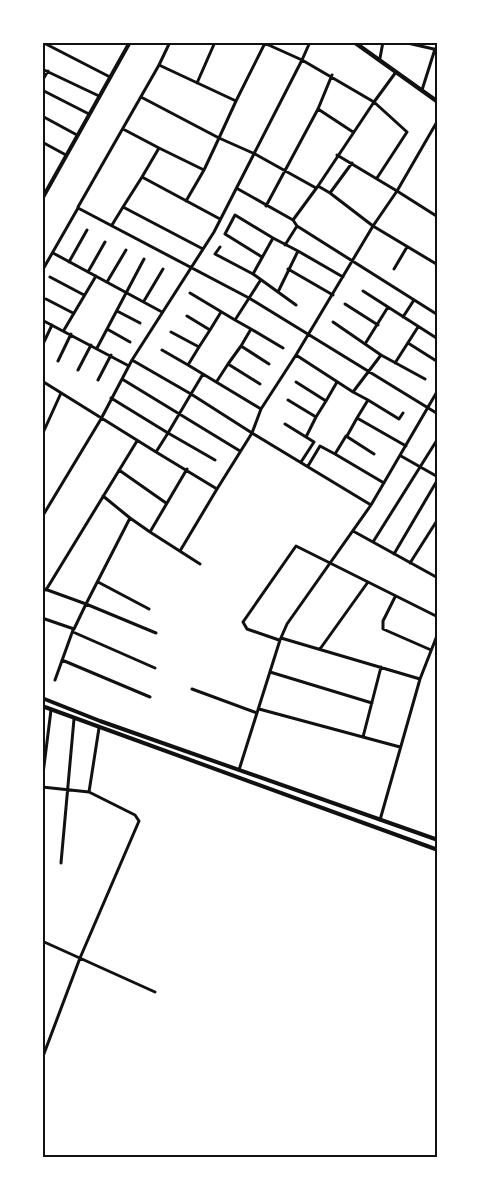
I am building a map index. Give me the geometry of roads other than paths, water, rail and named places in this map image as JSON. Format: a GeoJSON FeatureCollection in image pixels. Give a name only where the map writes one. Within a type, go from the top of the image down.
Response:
{"type":"FeatureCollection","features":[{"type":"Feature","properties":{"kind":"main road"},"geometry":{"type":"LineString","coordinates":[[354,42],[380,58],[438,102]]}},
{"type":"Feature","properties":{"kind":"street"},"geometry":{"type":"LineString","coordinates":[[42,42],[110,77]]}},
{"type":"Feature","properties":{"kind":"street"},"geometry":{"type":"LineString","coordinates":[[42,199],[130,42]]}},
{"type":"Feature","properties":{"kind":"street"},"geometry":{"type":"LineString","coordinates":[[42,271],[170,42]]}},
{"type":"Feature","properties":{"kind":"street"},"geometry":{"type":"LineString","coordinates":[[197,83],[215,42]]}},
{"type":"Feature","properties":{"kind":"street"},"geometry":{"type":"LineString","coordinates":[[42,517],[101,419],[132,360],[203,249],[237,189],[310,42]]}},
{"type":"Feature","properties":{"kind":"street"},"geometry":{"type":"LineString","coordinates":[[380,58],[383,42]]}},
{"type":"Feature","properties":{"kind":"street"},"geometry":{"type":"LineString","coordinates":[[403,42],[436,50],[422,90]]}},
{"type":"Feature","properties":{"kind":"street"},"geometry":{"type":"LineString","coordinates":[[186,202],[204,170],[264,43],[332,75],[374,102],[408,130],[377,178]]}},
{"type":"Feature","properties":{"kind":"street"},"geometry":{"type":"LineString","coordinates":[[159,65],[236,100]]}},
{"type":"Feature","properties":{"kind":"street"},"geometry":{"type":"LineString","coordinates":[[42,69],[99,96]]}},
{"type":"Feature","properties":{"kind":"street"},"geometry":{"type":"LineString","coordinates":[[42,81],[48,70]]}},
{"type":"Feature","properties":{"kind":"street"},"geometry":{"type":"LineString","coordinates":[[293,220],[352,132],[396,72]]}},
{"type":"Feature","properties":{"kind":"street"},"geometry":{"type":"LineString","coordinates":[[266,206],[318,109],[332,75]]}},
{"type":"Feature","properties":{"kind":"street"},"geometry":{"type":"LineString","coordinates":[[42,90],[89,114]]}},
{"type":"Feature","properties":{"kind":"street"},"geometry":{"type":"LineString","coordinates":[[141,97],[330,192],[373,226],[438,265]]}},
{"type":"Feature","properties":{"kind":"street"},"geometry":{"type":"LineString","coordinates":[[318,109],[352,132]]}},
{"type":"Feature","properties":{"kind":"street"},"geometry":{"type":"LineString","coordinates":[[42,116],[77,135]]}},
{"type":"Feature","properties":{"kind":"street"},"geometry":{"type":"LineString","coordinates":[[180,551],[252,433],[261,409],[309,336],[438,120]]}},
{"type":"Feature","properties":{"kind":"street"},"geometry":{"type":"LineString","coordinates":[[123,129],[204,170]]}},
{"type":"Feature","properties":{"kind":"street"},"geometry":{"type":"LineString","coordinates":[[42,142],[66,155]]}},
{"type":"Feature","properties":{"kind":"street"},"geometry":{"type":"LineString","coordinates":[[112,225],[159,148]]}},
{"type":"Feature","properties":{"kind":"street"},"geometry":{"type":"LineString","coordinates":[[337,155],[438,217]]}},
{"type":"Feature","properties":{"kind":"street"},"geometry":{"type":"LineString","coordinates":[[330,192],[352,163]]}},
{"type":"Feature","properties":{"kind":"street"},"geometry":{"type":"LineString","coordinates":[[142,177],[220,219]]}},
{"type":"Feature","properties":{"kind":"street"},"geometry":{"type":"LineString","coordinates":[[237,189],[293,220],[297,226],[438,315]]}},
{"type":"Feature","properties":{"kind":"street"},"geometry":{"type":"LineString","coordinates":[[123,207],[203,249]]}},
{"type":"Feature","properties":{"kind":"street"},"geometry":{"type":"LineString","coordinates":[[78,208],[249,298],[438,414]]}},
{"type":"Feature","properties":{"kind":"street"},"geometry":{"type":"LineString","coordinates":[[262,257],[225,234],[235,215],[343,277]]}},
{"type":"Feature","properties":{"kind":"street"},"geometry":{"type":"LineString","coordinates":[[285,244],[297,226]]}},
{"type":"Feature","properties":{"kind":"street"},"geometry":{"type":"LineString","coordinates":[[69,262],[87,230]]}},
{"type":"Feature","properties":{"kind":"street"},"geometry":{"type":"LineString","coordinates":[[253,274],[273,238]]}},
{"type":"Feature","properties":{"kind":"street"},"geometry":{"type":"LineString","coordinates":[[88,272],[105,242]]}},
{"type":"Feature","properties":{"kind":"street"},"geometry":{"type":"LineString","coordinates":[[220,247],[215,254],[253,274],[296,304]]}},
{"type":"Feature","properties":{"kind":"street"},"geometry":{"type":"LineString","coordinates":[[394,269],[407,247]]}},
{"type":"Feature","properties":{"kind":"street"},"geometry":{"type":"LineString","coordinates":[[107,282],[126,250]]}},
{"type":"Feature","properties":{"kind":"street"},"geometry":{"type":"LineString","coordinates":[[278,292],[298,251]]}},
{"type":"Feature","properties":{"kind":"street"},"geometry":{"type":"LineString","coordinates":[[52,253],[162,312]]}},
{"type":"Feature","properties":{"kind":"street"},"geometry":{"type":"LineString","coordinates":[[97,348],[144,259]]}},
{"type":"Feature","properties":{"kind":"street"},"geometry":{"type":"LineString","coordinates":[[144,301],[163,269]]}},
{"type":"Feature","properties":{"kind":"street"},"geometry":{"type":"LineString","coordinates":[[288,269],[333,295]]}},
{"type":"Feature","properties":{"kind":"street"},"geometry":{"type":"LineString","coordinates":[[64,330],[96,276]]}},
{"type":"Feature","properties":{"kind":"street"},"geometry":{"type":"LineString","coordinates":[[50,277],[84,295]]}},
{"type":"Feature","properties":{"kind":"street"},"geometry":{"type":"LineString","coordinates":[[235,320],[260,280]]}},
{"type":"Feature","properties":{"kind":"street"},"geometry":{"type":"LineString","coordinates":[[363,291],[438,339]]}},
{"type":"Feature","properties":{"kind":"street"},"geometry":{"type":"LineString","coordinates":[[190,293],[283,348]]}},
{"type":"Feature","properties":{"kind":"street"},"geometry":{"type":"LineString","coordinates":[[46,299],[73,313]]}},
{"type":"Feature","properties":{"kind":"street"},"geometry":{"type":"LineString","coordinates":[[403,317],[414,300]]}},
{"type":"Feature","properties":{"kind":"street"},"geometry":{"type":"LineString","coordinates":[[345,304],[378,325]]}},
{"type":"Feature","properties":{"kind":"street"},"geometry":{"type":"LineString","coordinates":[[365,344],[388,307]]}},
{"type":"Feature","properties":{"kind":"street"},"geometry":{"type":"LineString","coordinates":[[117,311],[140,323]]}},
{"type":"Feature","properties":{"kind":"street"},"geometry":{"type":"LineString","coordinates":[[188,365],[221,312]]}},
{"type":"Feature","properties":{"kind":"street"},"geometry":{"type":"LineString","coordinates":[[186,316],[210,330]]}},
{"type":"Feature","properties":{"kind":"street"},"geometry":{"type":"LineString","coordinates":[[42,320],[129,366]]}},
{"type":"Feature","properties":{"kind":"street"},"geometry":{"type":"LineString","coordinates":[[333,322],[381,355],[425,380]]}},
{"type":"Feature","properties":{"kind":"street"},"geometry":{"type":"LineString","coordinates":[[42,346],[52,325]]}},
{"type":"Feature","properties":{"kind":"street"},"geometry":{"type":"LineString","coordinates":[[395,363],[418,327]]}},
{"type":"Feature","properties":{"kind":"street"},"geometry":{"type":"LineString","coordinates":[[107,329],[130,342]]}},
{"type":"Feature","properties":{"kind":"street"},"geometry":{"type":"LineString","coordinates":[[217,381],[251,329]]}},
{"type":"Feature","properties":{"kind":"street"},"geometry":{"type":"LineString","coordinates":[[171,332],[199,347]]}},
{"type":"Feature","properties":{"kind":"street"},"geometry":{"type":"LineString","coordinates":[[58,361],[71,334]]}},
{"type":"Feature","properties":{"kind":"street"},"geometry":{"type":"LineString","coordinates":[[408,343],[438,362]]}},
{"type":"Feature","properties":{"kind":"street"},"geometry":{"type":"LineString","coordinates":[[78,370],[91,345]]}},
{"type":"Feature","properties":{"kind":"street"},"geometry":{"type":"LineString","coordinates":[[241,346],[269,364]]}},
{"type":"Feature","properties":{"kind":"street"},"geometry":{"type":"LineString","coordinates":[[162,350],[261,409]]}},
{"type":"Feature","properties":{"kind":"street"},"geometry":{"type":"LineString","coordinates":[[296,355],[399,419],[403,413]]}},
{"type":"Feature","properties":{"kind":"street"},"geometry":{"type":"LineString","coordinates":[[353,392],[381,355]]}},
{"type":"Feature","properties":{"kind":"street"},"geometry":{"type":"LineString","coordinates":[[98,380],[111,356]]}},
{"type":"Feature","properties":{"kind":"street"},"geometry":{"type":"LineString","coordinates":[[132,360],[371,505]]}},
{"type":"Feature","properties":{"kind":"street"},"geometry":{"type":"LineString","coordinates":[[228,364],[260,384]]}},
{"type":"Feature","properties":{"kind":"street"},"geometry":{"type":"LineString","coordinates":[[156,452],[203,374]]}},
{"type":"Feature","properties":{"kind":"street"},"geometry":{"type":"LineString","coordinates":[[122,379],[240,451]]}},
{"type":"Feature","properties":{"kind":"street"},"geometry":{"type":"LineString","coordinates":[[42,381],[218,489]]}},
{"type":"Feature","properties":{"kind":"street"},"geometry":{"type":"LineString","coordinates":[[296,382],[326,400]]}},
{"type":"Feature","properties":{"kind":"street"},"geometry":{"type":"LineString","coordinates":[[306,437],[337,382]]}},
{"type":"Feature","properties":{"kind":"street"},"geometry":{"type":"LineString","coordinates":[[239,770],[280,639],[371,505],[438,390]]}},
{"type":"Feature","properties":{"kind":"street"},"geometry":{"type":"LineString","coordinates":[[42,435],[61,393]]}},
{"type":"Feature","properties":{"kind":"street"},"geometry":{"type":"LineString","coordinates":[[111,398],[215,460]]}},
{"type":"Feature","properties":{"kind":"street"},"geometry":{"type":"LineString","coordinates":[[288,400],[316,417]]}},
{"type":"Feature","properties":{"kind":"street"},"geometry":{"type":"LineString","coordinates":[[335,454],[368,400]]}},
{"type":"Feature","properties":{"kind":"street"},"geometry":{"type":"LineString","coordinates":[[357,418],[406,446]]}},
{"type":"Feature","properties":{"kind":"street"},"geometry":{"type":"LineString","coordinates":[[285,424],[314,442],[301,462]]}},
{"type":"Feature","properties":{"kind":"street"},"geometry":{"type":"LineString","coordinates":[[346,436],[374,454]]}},
{"type":"Feature","properties":{"kind":"street"},"geometry":{"type":"LineString","coordinates":[[373,542],[437,440]]}},
{"type":"Feature","properties":{"kind":"street"},"geometry":{"type":"LineString","coordinates":[[137,441],[44,589],[156,633]]}},
{"type":"Feature","properties":{"kind":"street"},"geometry":{"type":"LineString","coordinates":[[308,466],[320,446],[384,483]]}},
{"type":"Feature","properties":{"kind":"street"},"geometry":{"type":"LineString","coordinates":[[394,554],[438,478],[401,456]]}},
{"type":"Feature","properties":{"kind":"street"},"geometry":{"type":"LineString","coordinates":[[119,470],[166,503]]}},
{"type":"Feature","properties":{"kind":"street"},"geometry":{"type":"LineString","coordinates":[[150,532],[187,470]]}},
{"type":"Feature","properties":{"kind":"street"},"geometry":{"type":"LineString","coordinates":[[103,496],[130,518],[200,564]]}},
{"type":"Feature","properties":{"kind":"street"},"geometry":{"type":"LineString","coordinates":[[55,680],[73,631],[130,518]]}},
{"type":"Feature","properties":{"kind":"street"},"geometry":{"type":"LineString","coordinates":[[410,564],[438,519]]}},
{"type":"Feature","properties":{"kind":"street"},"geometry":{"type":"LineString","coordinates":[[353,531],[410,564],[438,577]]}},
{"type":"Feature","properties":{"kind":"street"},"geometry":{"type":"LineString","coordinates":[[420,678],[245,628],[243,620],[295,546],[438,617]]}},
{"type":"Feature","properties":{"kind":"street"},"geometry":{"type":"LineString","coordinates":[[98,582],[149,609]]}},
{"type":"Feature","properties":{"kind":"street"},"geometry":{"type":"LineString","coordinates":[[320,649],[368,582]]}},
{"type":"Feature","properties":{"kind":"street"},"geometry":{"type":"LineString","coordinates":[[396,596],[383,621],[383,629],[431,650]]}},
{"type":"Feature","properties":{"kind":"street"},"geometry":{"type":"LineString","coordinates":[[42,618],[155,668]]}},
{"type":"Feature","properties":{"kind":"street"},"geometry":{"type":"LineString","coordinates":[[380,820],[420,678],[438,633]]}},
{"type":"Feature","properties":{"kind":"street"},"geometry":{"type":"LineString","coordinates":[[62,660],[150,697]]}},
{"type":"Feature","properties":{"kind":"street"},"geometry":{"type":"LineString","coordinates":[[363,737],[381,667]]}},
{"type":"Feature","properties":{"kind":"street"},"geometry":{"type":"LineString","coordinates":[[269,672],[372,703]]}},
{"type":"Feature","properties":{"kind":"street"},"geometry":{"type":"LineString","coordinates":[[192,689],[258,711],[400,747]]}},
{"type":"Feature","properties":{"kind":"street"},"geometry":{"type":"LineString","coordinates":[[42,698],[100,722],[438,840]]}},
{"type":"Feature","properties":{"kind":"street"},"geometry":{"type":"LineString","coordinates":[[42,706],[438,850]]}},
{"type":"Feature","properties":{"kind":"street"},"geometry":{"type":"LineString","coordinates":[[42,782],[51,710]]}},
{"type":"Feature","properties":{"kind":"street"},"geometry":{"type":"LineString","coordinates":[[61,863],[75,719]]}},
{"type":"Feature","properties":{"kind":"street"},"geometry":{"type":"LineString","coordinates":[[89,792],[99,728]]}},
{"type":"Feature","properties":{"kind":"street"},"geometry":{"type":"LineString","coordinates":[[42,788],[89,792],[135,815],[139,821],[80,958],[42,1059]]}},
{"type":"Feature","properties":{"kind":"street"},"geometry":{"type":"LineString","coordinates":[[42,941],[154,992]]}}]}
